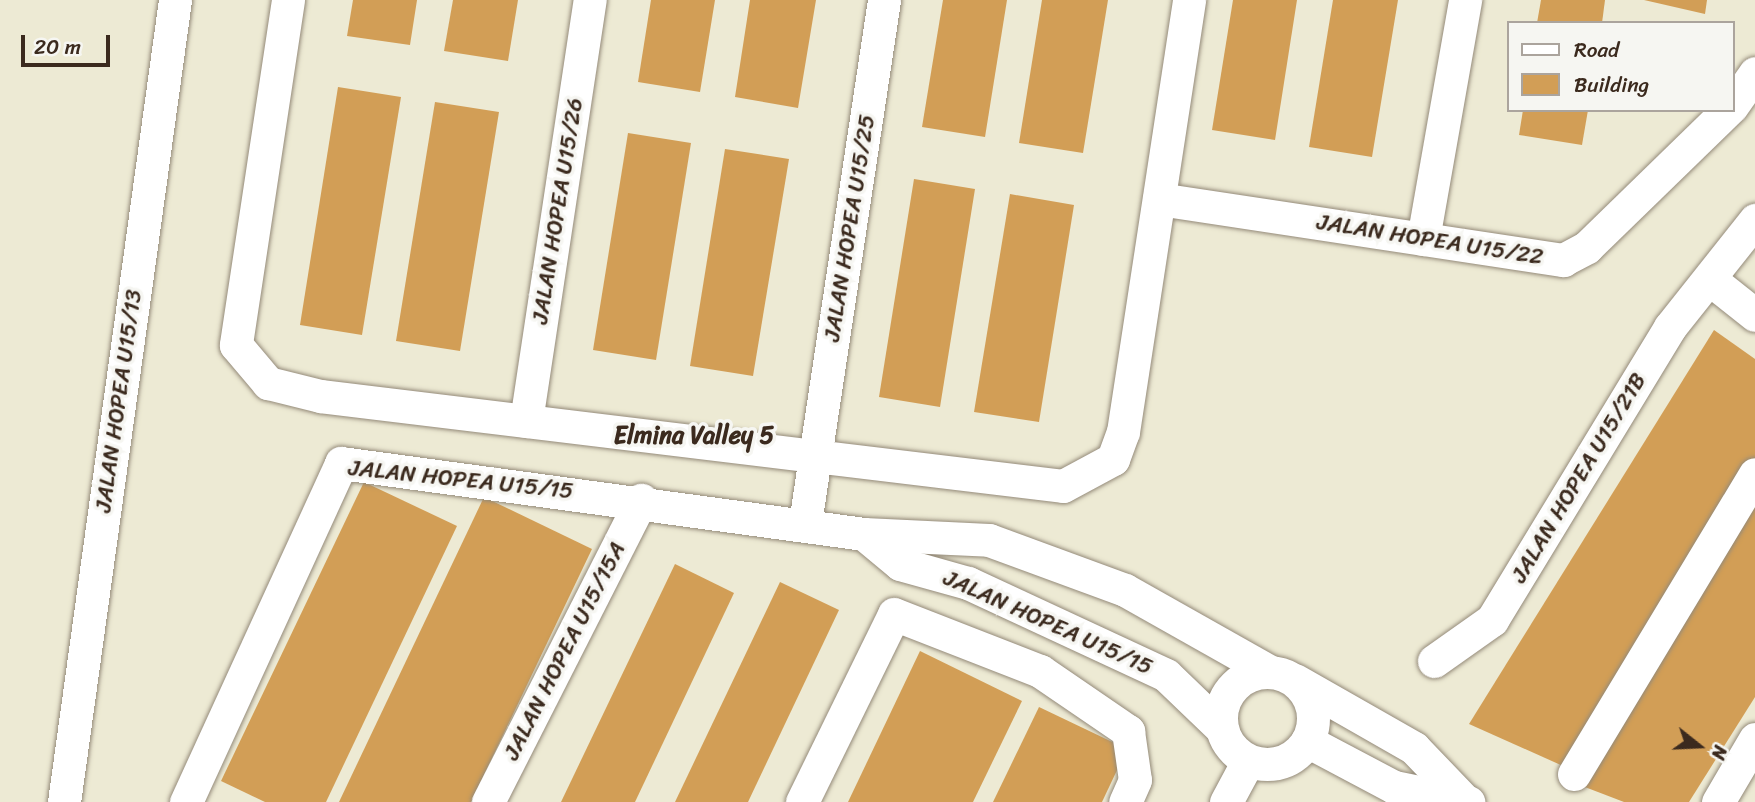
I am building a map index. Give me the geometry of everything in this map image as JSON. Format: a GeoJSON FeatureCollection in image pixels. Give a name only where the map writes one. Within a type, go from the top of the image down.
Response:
{"type":"FeatureCollection","features":[{"type":"Feature","properties":{"kind":"street","name":"JALAN HOPEA U15/13"},"geometry":{"type":"LineString","coordinates":[[64,802],[175,0]]}},
{"type":"Feature","properties":{"kind":"street"},"geometry":{"type":"LineString","coordinates":[[288,0],[236,345],[268,383],[320,396],[1063,486],[1090,477],[1113,459],[1123,432],[1189,0]]}},
{"type":"Feature","properties":{"kind":"street","name":"JALAN HOPEA U15/26"},"geometry":{"type":"LineString","coordinates":[[526,421],[590,0]]}},
{"type":"Feature","properties":{"kind":"street","name":"JALAN HOPEA U15/25"},"geometry":{"type":"LineString","coordinates":[[805,523],[884,0]]}},
{"type":"Feature","properties":{"kind":"street"},"geometry":{"type":"LineString","coordinates":[[1423,239],[1465,0]]}},
{"type":"Feature","properties":{"kind":"street"},"geometry":{"type":"LineString","coordinates":[[1734,103],[1755,73]]}},
{"type":"Feature","properties":{"kind":"street","name":"JALAN HOPEA U15/22"},"geometry":{"type":"LineString","coordinates":[[1159,200],[1563,260],[1587,247],[1726,112]]}},
{"type":"Feature","properties":{"kind":"street","name":"JALAN HOPEA U15/21B"},"geometry":{"type":"LineString","coordinates":[[1434,662],[1492,620],[1670,327],[1711,280],[1755,220]]}},
{"type":"Feature","properties":{"kind":"street"},"geometry":{"type":"LineString","coordinates":[[1711,280],[1755,315]]}},
{"type":"Feature","properties":{"kind":"street","name":"JALAN HOPEA U15/15"},"geometry":{"type":"LineString","coordinates":[[186,802],[341,463],[641,500],[864,534],[989,540],[1125,590],[1414,748],[1466,801]]}},
{"type":"Feature","properties":{"kind":"street"},"geometry":{"type":"LineString","coordinates":[[1574,774],[1755,474]]}},
{"type":"Feature","properties":{"kind":"street","name":"JALAN HOPEA U15/15A"},"geometry":{"type":"LineString","coordinates":[[488,802],[641,500]]}},
{"type":"Feature","properties":{"kind":"street","name":"JALAN HOPEA U15/15"},"geometry":{"type":"LineString","coordinates":[[864,534],[900,564],[968,583],[1167,675],[1221,728]]}},
{"type":"Feature","properties":{"kind":"street"},"geometry":{"type":"LineString","coordinates":[[802,802],[894,614],[1040,671],[1128,731],[1135,780],[1125,802]]}},
{"type":"Feature","properties":{"kind":"street"},"geometry":{"type":"LineString","coordinates":[[1282,676],[1313,715],[1307,741],[1287,760],[1248,761],[1221,728],[1224,699],[1233,686],[1282,676]]}},
{"type":"Feature","properties":{"kind":"street"},"geometry":{"type":"LineString","coordinates":[[1718,802],[1755,739]]}},
{"type":"Feature","properties":{"kind":"street"},"geometry":{"type":"LineString","coordinates":[[1307,741],[1394,788],[1466,801]]}},
{"type":"Feature","properties":{"kind":"street"},"geometry":{"type":"LineString","coordinates":[[1226,802],[1248,761]]}},
{"type":"Feature","properties":{"kind":"building"},"geometry":{"type":"Polygon","coordinates":[[[353,0],[417,0],[410,45],[347,36],[353,0]]]}},
{"type":"Feature","properties":{"kind":"building"},"geometry":{"type":"Polygon","coordinates":[[[453,0],[518,0],[508,61],[444,51],[453,0]]]}},
{"type":"Feature","properties":{"kind":"building"},"geometry":{"type":"Polygon","coordinates":[[[651,0],[715,0],[700,92],[638,82],[651,0]]]}},
{"type":"Feature","properties":{"kind":"building"},"geometry":{"type":"Polygon","coordinates":[[[750,0],[816,0],[798,108],[735,97],[750,0]]]}},
{"type":"Feature","properties":{"kind":"building"},"geometry":{"type":"Polygon","coordinates":[[[943,0],[1007,0],[985,137],[922,127],[943,0]]]}},
{"type":"Feature","properties":{"kind":"building"},"geometry":{"type":"Polygon","coordinates":[[[1042,0],[1108,0],[1083,153],[1019,143],[1042,0]]]}},
{"type":"Feature","properties":{"kind":"building"},"geometry":{"type":"Polygon","coordinates":[[[1233,0],[1297,0],[1275,140],[1212,130],[1233,0]]]}},
{"type":"Feature","properties":{"kind":"building"},"geometry":{"type":"Polygon","coordinates":[[[1333,0],[1398,0],[1372,157],[1309,147],[1333,0]]]}},
{"type":"Feature","properties":{"kind":"building"},"geometry":{"type":"Polygon","coordinates":[[[1541,0],[1605,0],[1602,21],[1537,21],[1541,0]]]}},
{"type":"Feature","properties":{"kind":"building"},"geometry":{"type":"Polygon","coordinates":[[[1644,0],[1707,0],[1705,14],[1644,0]]]}},
{"type":"Feature","properties":{"kind":"building"},"geometry":{"type":"Polygon","coordinates":[[[338,87],[401,97],[362,335],[300,325],[338,87]]]}},
{"type":"Feature","properties":{"kind":"building"},"geometry":{"type":"Polygon","coordinates":[[[435,102],[499,112],[460,351],[396,341],[435,102]]]}},
{"type":"Feature","properties":{"kind":"building"},"geometry":{"type":"Polygon","coordinates":[[[1523,112],[1588,112],[1582,145],[1519,135],[1523,112]]]}},
{"type":"Feature","properties":{"kind":"building"},"geometry":{"type":"Polygon","coordinates":[[[628,133],[691,143],[656,360],[593,350],[628,133]]]}},
{"type":"Feature","properties":{"kind":"building"},"geometry":{"type":"Polygon","coordinates":[[[725,149],[789,159],[753,376],[690,366],[725,149]]]}},
{"type":"Feature","properties":{"kind":"building"},"geometry":{"type":"Polygon","coordinates":[[[914,179],[975,189],[940,407],[879,397],[914,179]]]}},
{"type":"Feature","properties":{"kind":"building"},"geometry":{"type":"Polygon","coordinates":[[[1010,194],[1074,205],[1039,422],[974,412],[1010,194]]]}},
{"type":"Feature","properties":{"kind":"building"},"geometry":{"type":"Polygon","coordinates":[[[1714,330],[1755,359],[1755,459],[1563,766],[1469,724],[1714,330]]]}},
{"type":"Feature","properties":{"kind":"building"},"geometry":{"type":"Polygon","coordinates":[[[364,482],[457,526],[326,802],[265,802],[221,781],[364,482]]]}},
{"type":"Feature","properties":{"kind":"building"},"geometry":{"type":"Polygon","coordinates":[[[484,497],[592,549],[471,802],[339,802],[484,497]]]}},
{"type":"Feature","properties":{"kind":"building"},"geometry":{"type":"Polygon","coordinates":[[[1755,502],[1755,697],[1689,802],[1624,802],[1577,784],[1755,502]]]}},
{"type":"Feature","properties":{"kind":"building"},"geometry":{"type":"Polygon","coordinates":[[[675,564],[734,593],[635,802],[561,802],[675,564]]]}},
{"type":"Feature","properties":{"kind":"building"},"geometry":{"type":"Polygon","coordinates":[[[780,582],[839,610],[748,802],[675,802],[780,582]]]}},
{"type":"Feature","properties":{"kind":"building"},"geometry":{"type":"Polygon","coordinates":[[[920,651],[1022,701],[973,802],[848,802],[920,651]]]}},
{"type":"Feature","properties":{"kind":"building"},"geometry":{"type":"Polygon","coordinates":[[[1039,707],[1127,749],[1102,802],[993,802],[1039,707]]]}},
{"type":"Feature","properties":{"kind":"district","name":"Elmina Valley 5"},"geometry":{"type":"Point","coordinates":[694,436]}}]}
